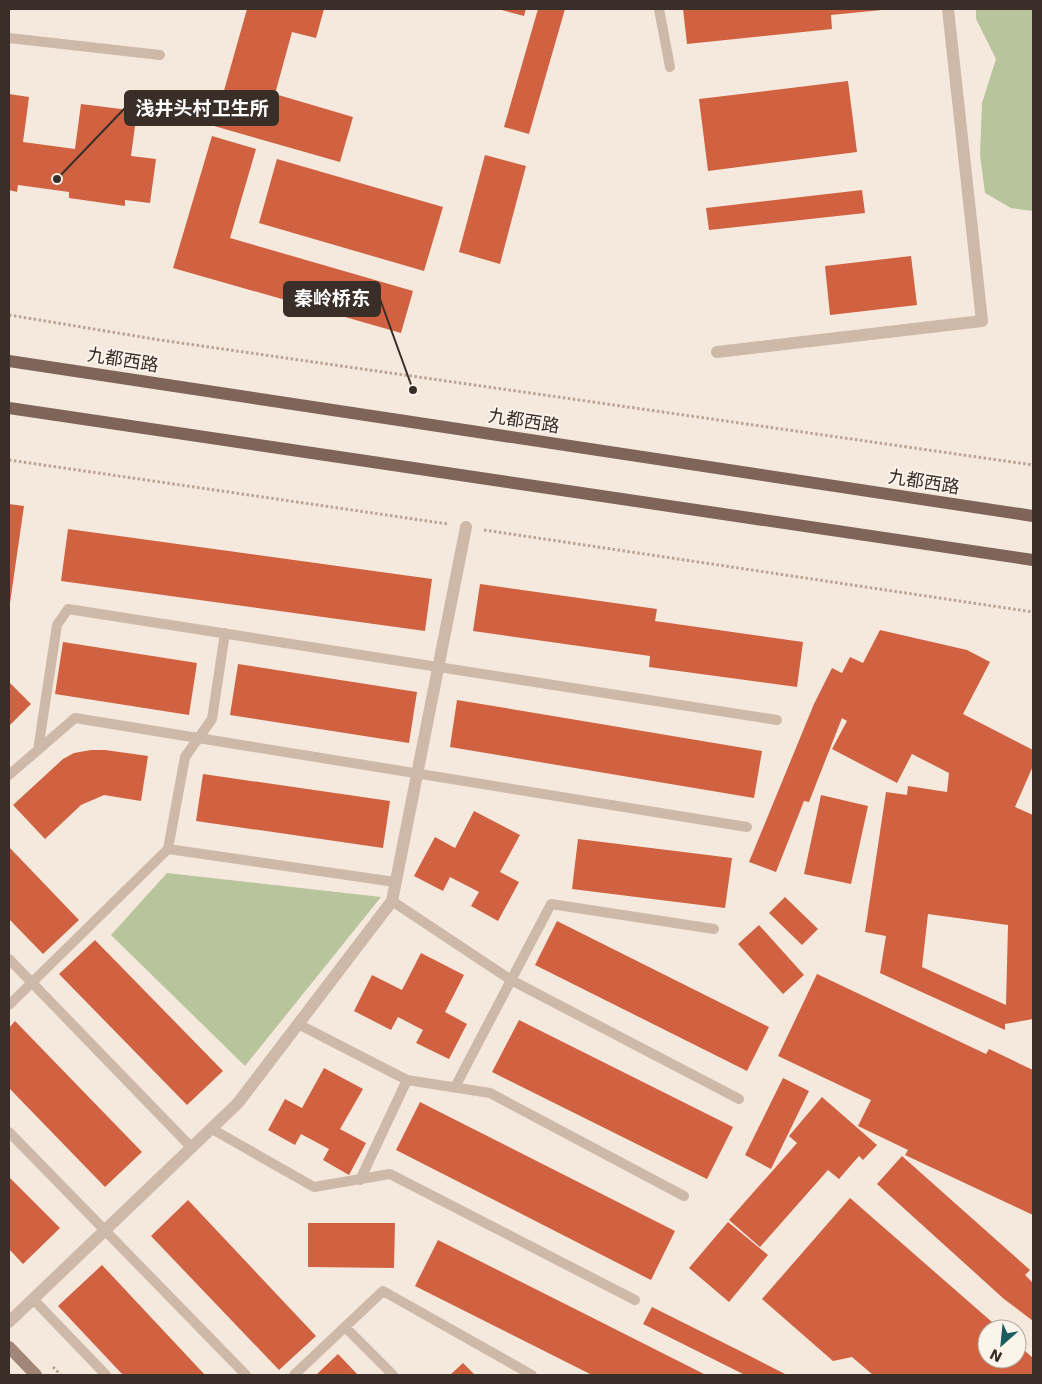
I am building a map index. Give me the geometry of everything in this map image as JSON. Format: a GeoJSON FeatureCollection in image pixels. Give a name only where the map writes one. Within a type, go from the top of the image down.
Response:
{"type":"FeatureCollection","features":[{"type":"Feature","properties":{"kind":"main road","name":"九都西路"},"geometry":{"type":"LineString","coordinates":[[9,361],[1033,516]]}},
{"type":"Feature","properties":{"kind":"main road"},"geometry":{"type":"LineString","coordinates":[[9,408],[1033,560]]}},
{"type":"Feature","properties":{"kind":"main road"},"geometry":{"type":"LineString","coordinates":[[9,1347],[36,1375]]}},
{"type":"Feature","properties":{"kind":"street"},"geometry":{"type":"LineString","coordinates":[[716,352],[982,321],[948,9]]}},
{"type":"Feature","properties":{"kind":"street"},"geometry":{"type":"LineString","coordinates":[[9,1322],[238,1103],[392,901],[466,527]]}},
{"type":"Feature","properties":{"kind":"lane"},"geometry":{"type":"LineString","coordinates":[[658,9],[670,67]]}},
{"type":"Feature","properties":{"kind":"lane"},"geometry":{"type":"LineString","coordinates":[[9,38],[160,55]]}},
{"type":"Feature","properties":{"kind":"lane"},"geometry":{"type":"LineString","coordinates":[[38,750],[57,625],[68,609],[777,720]]}},
{"type":"Feature","properties":{"kind":"lane"},"geometry":{"type":"LineString","coordinates":[[9,1005],[168,849],[185,757],[212,719],[225,634]]}},
{"type":"Feature","properties":{"kind":"lane"},"geometry":{"type":"LineString","coordinates":[[9,775],[75,718],[747,827]]}},
{"type":"Feature","properties":{"kind":"lane"},"geometry":{"type":"LineString","coordinates":[[168,849],[396,882]]}},
{"type":"Feature","properties":{"kind":"lane"},"geometry":{"type":"LineString","coordinates":[[392,901],[511,980],[739,1099]]}},
{"type":"Feature","properties":{"kind":"lane"},"geometry":{"type":"LineString","coordinates":[[455,1087],[551,904],[714,928]]}},
{"type":"Feature","properties":{"kind":"lane"},"geometry":{"type":"LineString","coordinates":[[9,959],[192,1148]]}},
{"type":"Feature","properties":{"kind":"lane"},"geometry":{"type":"LineString","coordinates":[[298,1024],[407,1080],[490,1093],[684,1196]]}},
{"type":"Feature","properties":{"kind":"lane"},"geometry":{"type":"LineString","coordinates":[[360,1180],[407,1080]]}},
{"type":"Feature","properties":{"kind":"lane"},"geometry":{"type":"LineString","coordinates":[[212,1129],[314,1187],[390,1174],[635,1300]]}},
{"type":"Feature","properties":{"kind":"lane"},"geometry":{"type":"LineString","coordinates":[[9,1132],[246,1375]]}},
{"type":"Feature","properties":{"kind":"lane"},"geometry":{"type":"LineString","coordinates":[[294,1375],[383,1291],[532,1375]]}},
{"type":"Feature","properties":{"kind":"lane"},"geometry":{"type":"LineString","coordinates":[[33,1299],[106,1375]]}},
{"type":"Feature","properties":{"kind":"lane"},"geometry":{"type":"LineString","coordinates":[[346,1326],[394,1375]]}},
{"type":"Feature","properties":{"kind":"path"},"geometry":{"type":"LineString","coordinates":[[9,315],[160,340],[1033,465]]}},
{"type":"Feature","properties":{"kind":"path"},"geometry":{"type":"LineString","coordinates":[[9,460],[1033,612]]}},
{"type":"Feature","properties":{"kind":"green space"},"geometry":{"type":"Polygon","coordinates":[[[976,9],[1033,9],[1033,211],[1011,208],[985,193],[980,155],[982,103],[996,59],[976,19],[976,9]]]}},
{"type":"Feature","properties":{"kind":"green space"},"geometry":{"type":"Polygon","coordinates":[[[167,873],[381,897],[245,1066],[111,935],[167,873]]]}},
{"type":"Feature","properties":{"kind":"building"},"geometry":{"type":"Polygon","coordinates":[[[247,9],[324,9],[316,38],[292,32],[275,94],[353,117],[340,162],[214,126],[247,9]]]}},
{"type":"Feature","properties":{"kind":"building"},"geometry":{"type":"Polygon","coordinates":[[[498,9],[526,9],[524,16],[498,9]]]}},
{"type":"Feature","properties":{"kind":"building"},"geometry":{"type":"Polygon","coordinates":[[[538,9],[565,9],[529,134],[504,127],[538,9]]]}},
{"type":"Feature","properties":{"kind":"building"},"geometry":{"type":"Polygon","coordinates":[[[683,9],[882,10],[831,15],[832,29],[687,44],[683,9]]]}},
{"type":"Feature","properties":{"kind":"building"},"geometry":{"type":"Polygon","coordinates":[[[848,81],[857,152],[708,171],[699,99],[848,81]]]}},
{"type":"Feature","properties":{"kind":"building"},"geometry":{"type":"Polygon","coordinates":[[[9,94],[29,97],[23,142],[75,149],[81,104],[137,111],[131,156],[156,159],[150,203],[125,200],[125,206],[69,198],[69,192],[18,185],[17,192],[9,190],[9,94]]]}},
{"type":"Feature","properties":{"kind":"building"},"geometry":{"type":"Polygon","coordinates":[[[212,136],[256,149],[230,238],[413,291],[401,333],[173,268],[212,136]]]}},
{"type":"Feature","properties":{"kind":"building"},"geometry":{"type":"Polygon","coordinates":[[[485,155],[526,166],[500,264],[459,252],[485,155]]]}},
{"type":"Feature","properties":{"kind":"building"},"geometry":{"type":"Polygon","coordinates":[[[277,159],[443,207],[424,271],[259,223],[277,159]]]}},
{"type":"Feature","properties":{"kind":"building"},"geometry":{"type":"Polygon","coordinates":[[[862,190],[865,213],[709,230],[706,208],[862,190]]]}},
{"type":"Feature","properties":{"kind":"building"},"geometry":{"type":"Polygon","coordinates":[[[911,256],[917,305],[830,315],[825,266],[911,256]]]}},
{"type":"Feature","properties":{"kind":"building"},"geometry":{"type":"Polygon","coordinates":[[[9,504],[24,506],[10,603],[9,603],[9,504]]]}},
{"type":"Feature","properties":{"kind":"building"},"geometry":{"type":"Polygon","coordinates":[[[68,529],[432,579],[425,631],[61,581],[68,529]]]}},
{"type":"Feature","properties":{"kind":"building"},"geometry":{"type":"Polygon","coordinates":[[[480,584],[657,609],[655,621],[803,642],[797,687],[649,667],[650,656],[473,631],[480,584]]]}},
{"type":"Feature","properties":{"kind":"building"},"geometry":{"type":"Polygon","coordinates":[[[880,630],[967,650],[990,662],[963,714],[1033,750],[1033,766],[1015,807],[1033,815],[1033,1019],[1005,1024],[1005,1030],[880,973],[886,936],[865,932],[886,792],[907,795],[908,786],[947,792],[949,773],[912,754],[897,783],[832,749],[847,721],[842,718],[809,802],[804,801],[776,872],[749,862],[814,704],[832,668],[842,673],[850,657],[863,663],[880,630]],[[928,914],[922,967],[1006,1005],[1008,925],[928,914]]]}},
{"type":"Feature","properties":{"kind":"building"},"geometry":{"type":"Polygon","coordinates":[[[63,642],[197,663],[189,715],[55,694],[63,642]]]}},
{"type":"Feature","properties":{"kind":"building"},"geometry":{"type":"Polygon","coordinates":[[[238,664],[417,692],[409,743],[230,715],[238,664]]]}},
{"type":"Feature","properties":{"kind":"building"},"geometry":{"type":"Polygon","coordinates":[[[9,682],[31,704],[9,726],[9,682]]]}},
{"type":"Feature","properties":{"kind":"building"},"geometry":{"type":"Polygon","coordinates":[[[457,700],[762,751],[754,798],[450,747],[457,700]]]}},
{"type":"Feature","properties":{"kind":"building"},"geometry":{"type":"Polygon","coordinates":[[[91,750],[148,756],[141,801],[104,795],[81,805],[45,839],[13,805],[63,759],[74,753],[91,750]]]}},
{"type":"Feature","properties":{"kind":"building"},"geometry":{"type":"Polygon","coordinates":[[[203,774],[390,801],[383,848],[196,821],[203,774]]]}},
{"type":"Feature","properties":{"kind":"building"},"geometry":{"type":"Polygon","coordinates":[[[821,795],[868,806],[851,884],[804,874],[821,795]]]}},
{"type":"Feature","properties":{"kind":"building"},"geometry":{"type":"Polygon","coordinates":[[[474,811],[520,835],[500,872],[519,882],[498,921],[471,906],[479,892],[450,877],[443,891],[414,876],[435,837],[455,848],[474,811]]]}},
{"type":"Feature","properties":{"kind":"building"},"geometry":{"type":"Polygon","coordinates":[[[578,839],[732,858],[725,908],[572,889],[578,839]]]}},
{"type":"Feature","properties":{"kind":"building"},"geometry":{"type":"Polygon","coordinates":[[[9,847],[79,920],[43,954],[9,919],[9,847]]]}},
{"type":"Feature","properties":{"kind":"building"},"geometry":{"type":"Polygon","coordinates":[[[785,897],[818,929],[802,945],[769,913],[785,897]]]}},
{"type":"Feature","properties":{"kind":"building"},"geometry":{"type":"Polygon","coordinates":[[[557,921],[769,1027],[747,1071],[535,965],[557,921]]]}},
{"type":"Feature","properties":{"kind":"building"},"geometry":{"type":"Polygon","coordinates":[[[759,925],[804,975],[783,994],[738,944],[759,925]]]}},
{"type":"Feature","properties":{"kind":"building"},"geometry":{"type":"Polygon","coordinates":[[[95,940],[223,1071],[187,1105],[59,974],[95,940]]]}},
{"type":"Feature","properties":{"kind":"building"},"geometry":{"type":"Polygon","coordinates":[[[421,953],[464,975],[445,1012],[467,1024],[449,1059],[416,1043],[423,1030],[398,1017],[391,1030],[354,1011],[372,975],[402,990],[421,953]]]}},
{"type":"Feature","properties":{"kind":"building"},"geometry":{"type":"Polygon","coordinates":[[[817,974],[986,1054],[989,1049],[1033,1070],[1033,1215],[905,1155],[908,1150],[858,1126],[871,1100],[778,1056],[817,974]]]}},
{"type":"Feature","properties":{"kind":"building"},"geometry":{"type":"Polygon","coordinates":[[[519,1020],[733,1127],[707,1179],[492,1072],[519,1020]]]}},
{"type":"Feature","properties":{"kind":"building"},"geometry":{"type":"Polygon","coordinates":[[[15,1021],[142,1152],[105,1187],[9,1088],[9,1028],[15,1021]]]}},
{"type":"Feature","properties":{"kind":"building"},"geometry":{"type":"Polygon","coordinates":[[[324,1068],[363,1089],[340,1129],[366,1143],[349,1175],[323,1160],[329,1149],[301,1134],[295,1145],[268,1130],[285,1099],[302,1108],[324,1068]]]}},
{"type":"Feature","properties":{"kind":"building"},"geometry":{"type":"Polygon","coordinates":[[[783,1078],[809,1091],[771,1169],[745,1155],[783,1078]]]}},
{"type":"Feature","properties":{"kind":"building"},"geometry":{"type":"Polygon","coordinates":[[[822,1097],[877,1145],[863,1160],[859,1156],[839,1179],[828,1170],[760,1247],[729,1220],[797,1143],[789,1136],[822,1097]]]}},
{"type":"Feature","properties":{"kind":"building"},"geometry":{"type":"Polygon","coordinates":[[[420,1102],[675,1231],[651,1280],[396,1150],[420,1102]]]}},
{"type":"Feature","properties":{"kind":"building"},"geometry":{"type":"Polygon","coordinates":[[[902,1156],[1030,1270],[1025,1275],[1033,1283],[1033,1321],[1004,1299],[877,1184],[902,1156]]]}},
{"type":"Feature","properties":{"kind":"building"},"geometry":{"type":"Polygon","coordinates":[[[9,1177],[60,1228],[23,1264],[9,1249],[9,1177]]]}},
{"type":"Feature","properties":{"kind":"building"},"geometry":{"type":"Polygon","coordinates":[[[850,1198],[989,1319],[977,1319],[977,1369],[1027,1369],[1027,1353],[1033,1358],[1033,1375],[873,1375],[852,1357],[833,1361],[762,1299],[850,1198]]]}},
{"type":"Feature","properties":{"kind":"building"},"geometry":{"type":"Polygon","coordinates":[[[188,1200],[316,1336],[279,1370],[151,1236],[188,1200]]]}},
{"type":"Feature","properties":{"kind":"building"},"geometry":{"type":"Polygon","coordinates":[[[728,1222],[768,1255],[729,1302],[689,1268],[728,1222]]]}},
{"type":"Feature","properties":{"kind":"building"},"geometry":{"type":"Polygon","coordinates":[[[308,1223],[395,1223],[394,1268],[308,1267],[308,1223]]]}},
{"type":"Feature","properties":{"kind":"building"},"geometry":{"type":"Polygon","coordinates":[[[438,1240],[706,1375],[592,1375],[415,1286],[438,1240]]]}},
{"type":"Feature","properties":{"kind":"building"},"geometry":{"type":"Polygon","coordinates":[[[102,1265],[205,1375],[123,1375],[58,1306],[102,1265]]]}},
{"type":"Feature","properties":{"kind":"building"},"geometry":{"type":"Polygon","coordinates":[[[652,1307],[787,1375],[745,1375],[643,1324],[652,1307]]]}},
{"type":"Feature","properties":{"kind":"building"},"geometry":{"type":"Polygon","coordinates":[[[338,1354],[358,1375],[316,1375],[338,1354]]]}},
{"type":"Feature","properties":{"kind":"building"},"geometry":{"type":"Polygon","coordinates":[[[463,1363],[475,1375],[450,1375],[463,1363]]]}},
{"type":"Feature","properties":{"kind":"place","name":"浅井头村卫生所"},"geometry":{"type":"Point","coordinates":[57,179]}},
{"type":"Feature","properties":{"kind":"place","name":"秦岭桥东"},"geometry":{"type":"Point","coordinates":[413,390]}}]}
